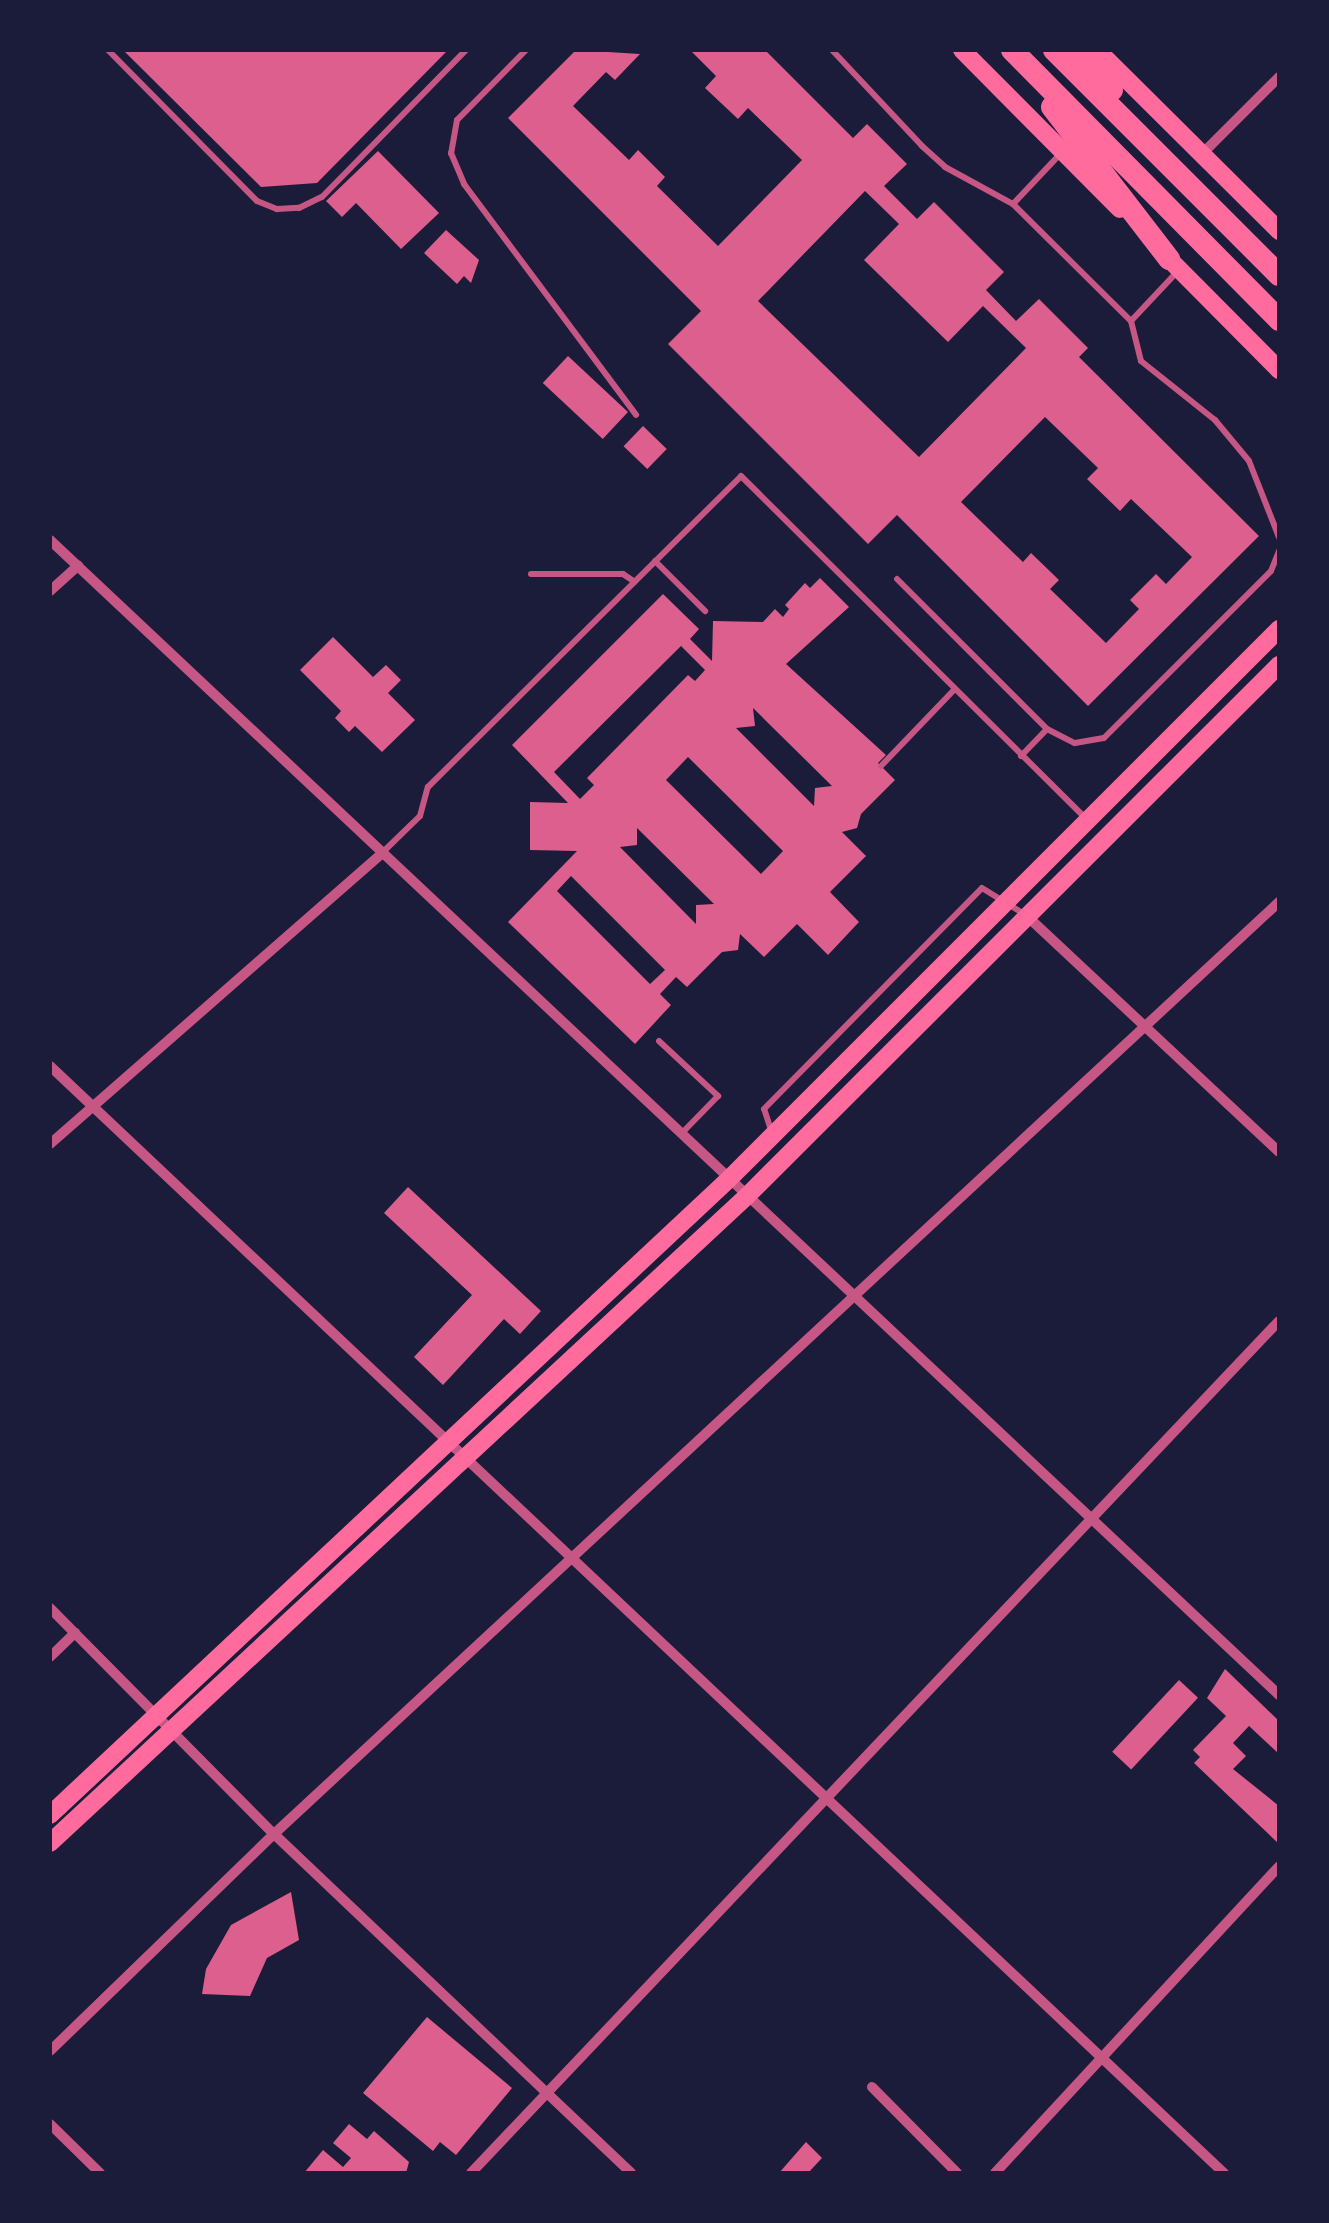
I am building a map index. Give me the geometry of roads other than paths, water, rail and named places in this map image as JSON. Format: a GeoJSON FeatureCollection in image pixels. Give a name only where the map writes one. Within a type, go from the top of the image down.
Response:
{"type":"FeatureCollection","features":[{"type":"Feature","properties":{"kind":"highway"},"geometry":{"type":"LineString","coordinates":[[1008,50],[1174,264]]}},
{"type":"Feature","properties":{"kind":"highway"},"geometry":{"type":"LineString","coordinates":[[1008,50],[1279,320]]}},
{"type":"Feature","properties":{"kind":"highway"},"geometry":{"type":"LineString","coordinates":[[1054,50],[1279,275]]}},
{"type":"Feature","properties":{"kind":"highway"},"geometry":{"type":"LineString","coordinates":[[1082,50],[1216,209]]}},
{"type":"Feature","properties":{"kind":"main road"},"geometry":{"type":"LineString","coordinates":[[962,50],[1279,370]]}},
{"type":"Feature","properties":{"kind":"main road"},"geometry":{"type":"LineString","coordinates":[[1097,50],[1279,232]]}},
{"type":"Feature","properties":{"kind":"main road"},"geometry":{"type":"LineString","coordinates":[[50,1814],[728,1179],[1279,629]]}},
{"type":"Feature","properties":{"kind":"main road"},"geometry":{"type":"LineString","coordinates":[[50,1843],[176,1731],[747,1196],[1279,665]]}},
{"type":"Feature","properties":{"kind":"street"},"geometry":{"type":"LineString","coordinates":[[1202,154],[1279,77]]}},
{"type":"Feature","properties":{"kind":"street"},"geometry":{"type":"LineString","coordinates":[[50,540],[1279,1695]]}},
{"type":"Feature","properties":{"kind":"street"},"geometry":{"type":"LineString","coordinates":[[50,591],[78,566]]}},
{"type":"Feature","properties":{"kind":"street"},"geometry":{"type":"LineString","coordinates":[[50,1144],[383,852]]}},
{"type":"Feature","properties":{"kind":"street"},"geometry":{"type":"LineString","coordinates":[[50,2051],[274,1834],[1279,902]]}},
{"type":"Feature","properties":{"kind":"street"},"geometry":{"type":"LineString","coordinates":[[1028,917],[1279,1152]]}},
{"type":"Feature","properties":{"kind":"street"},"geometry":{"type":"LineString","coordinates":[[50,1066],[448,1441],[575,1555],[1224,2173]]}},
{"type":"Feature","properties":{"kind":"street"},"geometry":{"type":"LineString","coordinates":[[470,2173],[1088,1516],[1279,1321]]}},
{"type":"Feature","properties":{"kind":"street"},"geometry":{"type":"LineString","coordinates":[[50,1608],[274,1834],[631,2173]]}},
{"type":"Feature","properties":{"kind":"street"},"geometry":{"type":"LineString","coordinates":[[50,1657],[75,1632]]}},
{"type":"Feature","properties":{"kind":"street"},"geometry":{"type":"LineString","coordinates":[[995,2173],[1279,1866]]}},
{"type":"Feature","properties":{"kind":"street"},"geometry":{"type":"LineString","coordinates":[[872,2087],[957,2173]]}},
{"type":"Feature","properties":{"kind":"street"},"geometry":{"type":"LineString","coordinates":[[50,2124],[100,2173]]}},
{"type":"Feature","properties":{"kind":"lane"},"geometry":{"type":"LineString","coordinates":[[108,50],[257,201],[277,209],[299,208],[322,197],[466,50]]}},
{"type":"Feature","properties":{"kind":"lane"},"geometry":{"type":"LineString","coordinates":[[526,50],[457,120],[452,153],[464,184],[636,415]]}},
{"type":"Feature","properties":{"kind":"lane"},"geometry":{"type":"LineString","coordinates":[[832,50],[945,167],[1013,204],[1130,321],[1142,361],[1216,420],[1249,461],[1279,537]]}},
{"type":"Feature","properties":{"kind":"lane"},"geometry":{"type":"LineString","coordinates":[[1013,204],[1062,151]]}},
{"type":"Feature","properties":{"kind":"lane"},"geometry":{"type":"LineString","coordinates":[[1130,321],[1174,264]]}},
{"type":"Feature","properties":{"kind":"lane"},"geometry":{"type":"LineString","coordinates":[[383,852],[420,816],[428,787],[741,476],[1089,822]]}},
{"type":"Feature","properties":{"kind":"lane"},"geometry":{"type":"LineString","coordinates":[[897,579],[1047,730],[1075,743],[1104,738],[1271,571],[1279,551]]}},
{"type":"Feature","properties":{"kind":"lane"},"geometry":{"type":"LineString","coordinates":[[654,561],[706,611]]}},
{"type":"Feature","properties":{"kind":"lane"},"geometry":{"type":"LineString","coordinates":[[531,574],[623,574],[635,582]]}},
{"type":"Feature","properties":{"kind":"lane"},"geometry":{"type":"LineString","coordinates":[[882,766],[954,690]]}},
{"type":"Feature","properties":{"kind":"lane"},"geometry":{"type":"LineString","coordinates":[[1021,756],[1047,730]]}},
{"type":"Feature","properties":{"kind":"lane"},"geometry":{"type":"LineString","coordinates":[[772,1136],[764,1109],[982,888],[1010,900],[1028,917]]}},
{"type":"Feature","properties":{"kind":"lane"},"geometry":{"type":"LineString","coordinates":[[659,1040],[718,1096],[681,1134]]}}]}
